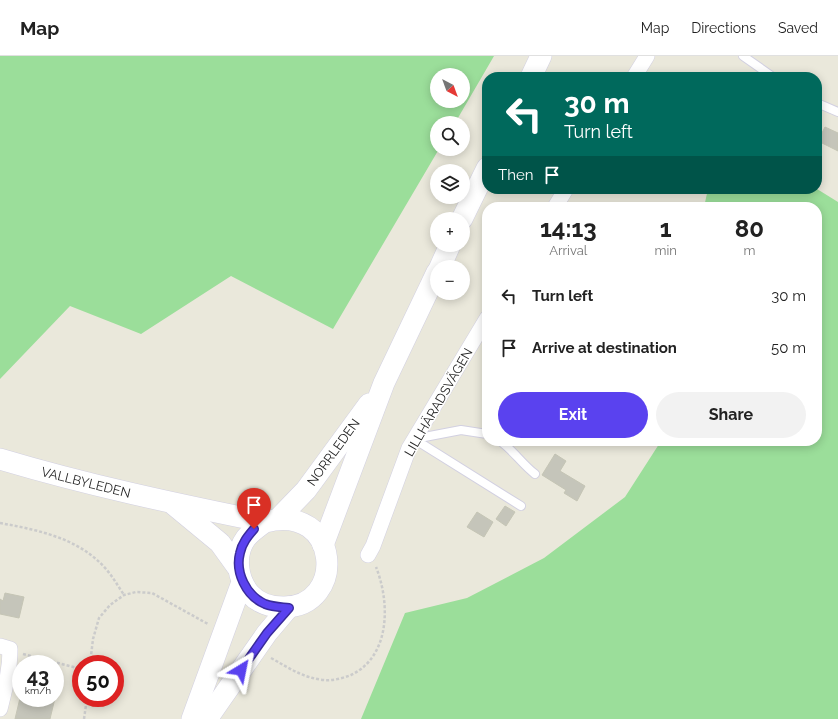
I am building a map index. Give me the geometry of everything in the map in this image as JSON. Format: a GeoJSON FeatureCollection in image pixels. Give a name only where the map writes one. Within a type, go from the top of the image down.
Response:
{"type":"FeatureCollection","features":[{"type":"Feature","properties":{"kind":"main road"},"geometry":{"type":"LineString","coordinates":[[533,72],[541,56]]}},
{"type":"Feature","properties":{"kind":"main road"},"geometry":{"type":"LineString","coordinates":[[465,212],[482,178]]}},
{"type":"Feature","properties":{"kind":"main road","name":"NORRLEDEN"},"geometry":{"type":"LineString","coordinates":[[324,545],[384,383],[430,287]]}},
{"type":"Feature","properties":{"kind":"main road","name":"NORRLEDEN"},"geometry":{"type":"LineString","coordinates":[[271,521],[306,490],[384,383]]}},
{"type":"Feature","properties":{"kind":"main road","name":"VALLBYLEDEN"},"geometry":{"type":"LineString","coordinates":[[0,459],[47,473],[172,504],[271,521]]}},
{"type":"Feature","properties":{"kind":"main road","name":"VALLBYLEDEN"},"geometry":{"type":"LineString","coordinates":[[172,504],[220,543],[240,575]]}},
{"type":"Feature","properties":{"kind":"main road"},"geometry":{"type":"LineString","coordinates":[[192,719],[240,575],[239,553],[245,539],[254,529],[271,521],[291,519],[303,523],[315,532],[324,545],[327,559],[326,574],[321,586],[313,596],[302,604],[289,608],[263,604],[251,595],[240,575]]}},
{"type":"Feature","properties":{"kind":"main road"},"geometry":{"type":"LineString","coordinates":[[207,719],[267,633],[289,608]]}},
{"type":"Feature","properties":{"kind":"street"},"geometry":{"type":"LineString","coordinates":[[637,72],[647,56]]}},
{"type":"Feature","properties":{"kind":"street","name":"LILLHÄRADSVÄGEN"},"geometry":{"type":"LineString","coordinates":[[368,555],[373,546],[409,448],[482,326]]}},
{"type":"Feature","properties":{"kind":"street"},"geometry":{"type":"LineString","coordinates":[[0,709],[10,662],[5,647]]}},
{"type":"Feature","properties":{"kind":"lane"},"geometry":{"type":"LineString","coordinates":[[743,56],[766,72]]}},
{"type":"Feature","properties":{"kind":"lane"},"geometry":{"type":"LineString","coordinates":[[822,105],[838,112]]}},
{"type":"Feature","properties":{"kind":"lane"},"geometry":{"type":"LineString","coordinates":[[414,439],[461,430],[482,433]]}},
{"type":"Feature","properties":{"kind":"lane"},"geometry":{"type":"LineString","coordinates":[[414,439],[521,506]]}},
{"type":"Feature","properties":{"kind":"lane"},"geometry":{"type":"LineString","coordinates":[[507,446],[526,467],[535,474]]}},
{"type":"Feature","properties":{"kind":"path"},"geometry":{"type":"LineString","coordinates":[[0,523],[34,529],[52,535],[84,550],[99,561],[124,595]]}},
{"type":"Feature","properties":{"kind":"path"},"geometry":{"type":"LineString","coordinates":[[264,655],[304,676],[326,680],[346,677],[368,664],[379,649],[385,611],[382,582],[373,560],[368,555]]}},
{"type":"Feature","properties":{"kind":"path"},"geometry":{"type":"LineString","coordinates":[[91,655],[93,639],[99,618],[110,605],[124,595],[136,592],[152,593],[214,627]]}},
{"type":"Feature","properties":{"kind":"path"},"geometry":{"type":"LineString","coordinates":[[5,647],[30,656],[72,667]]}},
{"type":"Feature","properties":{"kind":"path"},"geometry":{"type":"LineString","coordinates":[[84,719],[86,707]]}},
{"type":"Feature","properties":{"kind":"green space"},"geometry":{"type":"Polygon","coordinates":[[[0,56],[494,56],[485,72],[482,72],[482,77],[470,97],[470,68],[430,68],[430,108],[464,108],[459,116],[430,116],[430,156],[435,156],[333,329],[231,276],[141,334],[70,306],[0,379],[0,56]]]}},
{"type":"Feature","properties":{"kind":"green space"},"geometry":{"type":"Polygon","coordinates":[[[822,192],[838,202],[838,719],[361,719],[405,613],[467,598],[544,558],[625,497],[658,446],[822,446],[822,202],[705,202],[707,194],[822,194],[822,192]]]}},
{"type":"Feature","properties":{"kind":"building"},"geometry":{"type":"Polygon","coordinates":[[[825,127],[838,133],[838,151],[822,143],[822,133],[825,127]]]}},
{"type":"Feature","properties":{"kind":"building"},"geometry":{"type":"Polygon","coordinates":[[[555,454],[566,461],[560,471],[585,486],[577,501],[564,493],[566,490],[542,475],[555,454]]]}},
{"type":"Feature","properties":{"kind":"building"},"geometry":{"type":"Polygon","coordinates":[[[505,506],[515,512],[506,526],[496,519],[505,506]]]}},
{"type":"Feature","properties":{"kind":"building"},"geometry":{"type":"Polygon","coordinates":[[[477,512],[493,522],[484,537],[467,527],[477,512]]]}},
{"type":"Feature","properties":{"kind":"building"},"geometry":{"type":"Polygon","coordinates":[[[5,593],[24,597],[19,618],[0,614],[0,599],[3,601],[5,593]]]}},
{"type":"Feature","properties":{"kind":"building"},"geometry":{"type":"Polygon","coordinates":[[[18,707],[53,707],[50,719],[15,719],[18,707]]]}},
{"type":"Feature","properties":{"kind":"route"},"geometry":{"type":"LineString","coordinates":[[241,670],[267,633],[289,608],[263,604],[251,595],[242,582],[238,568],[239,553],[245,539],[254,529]]}}]}
